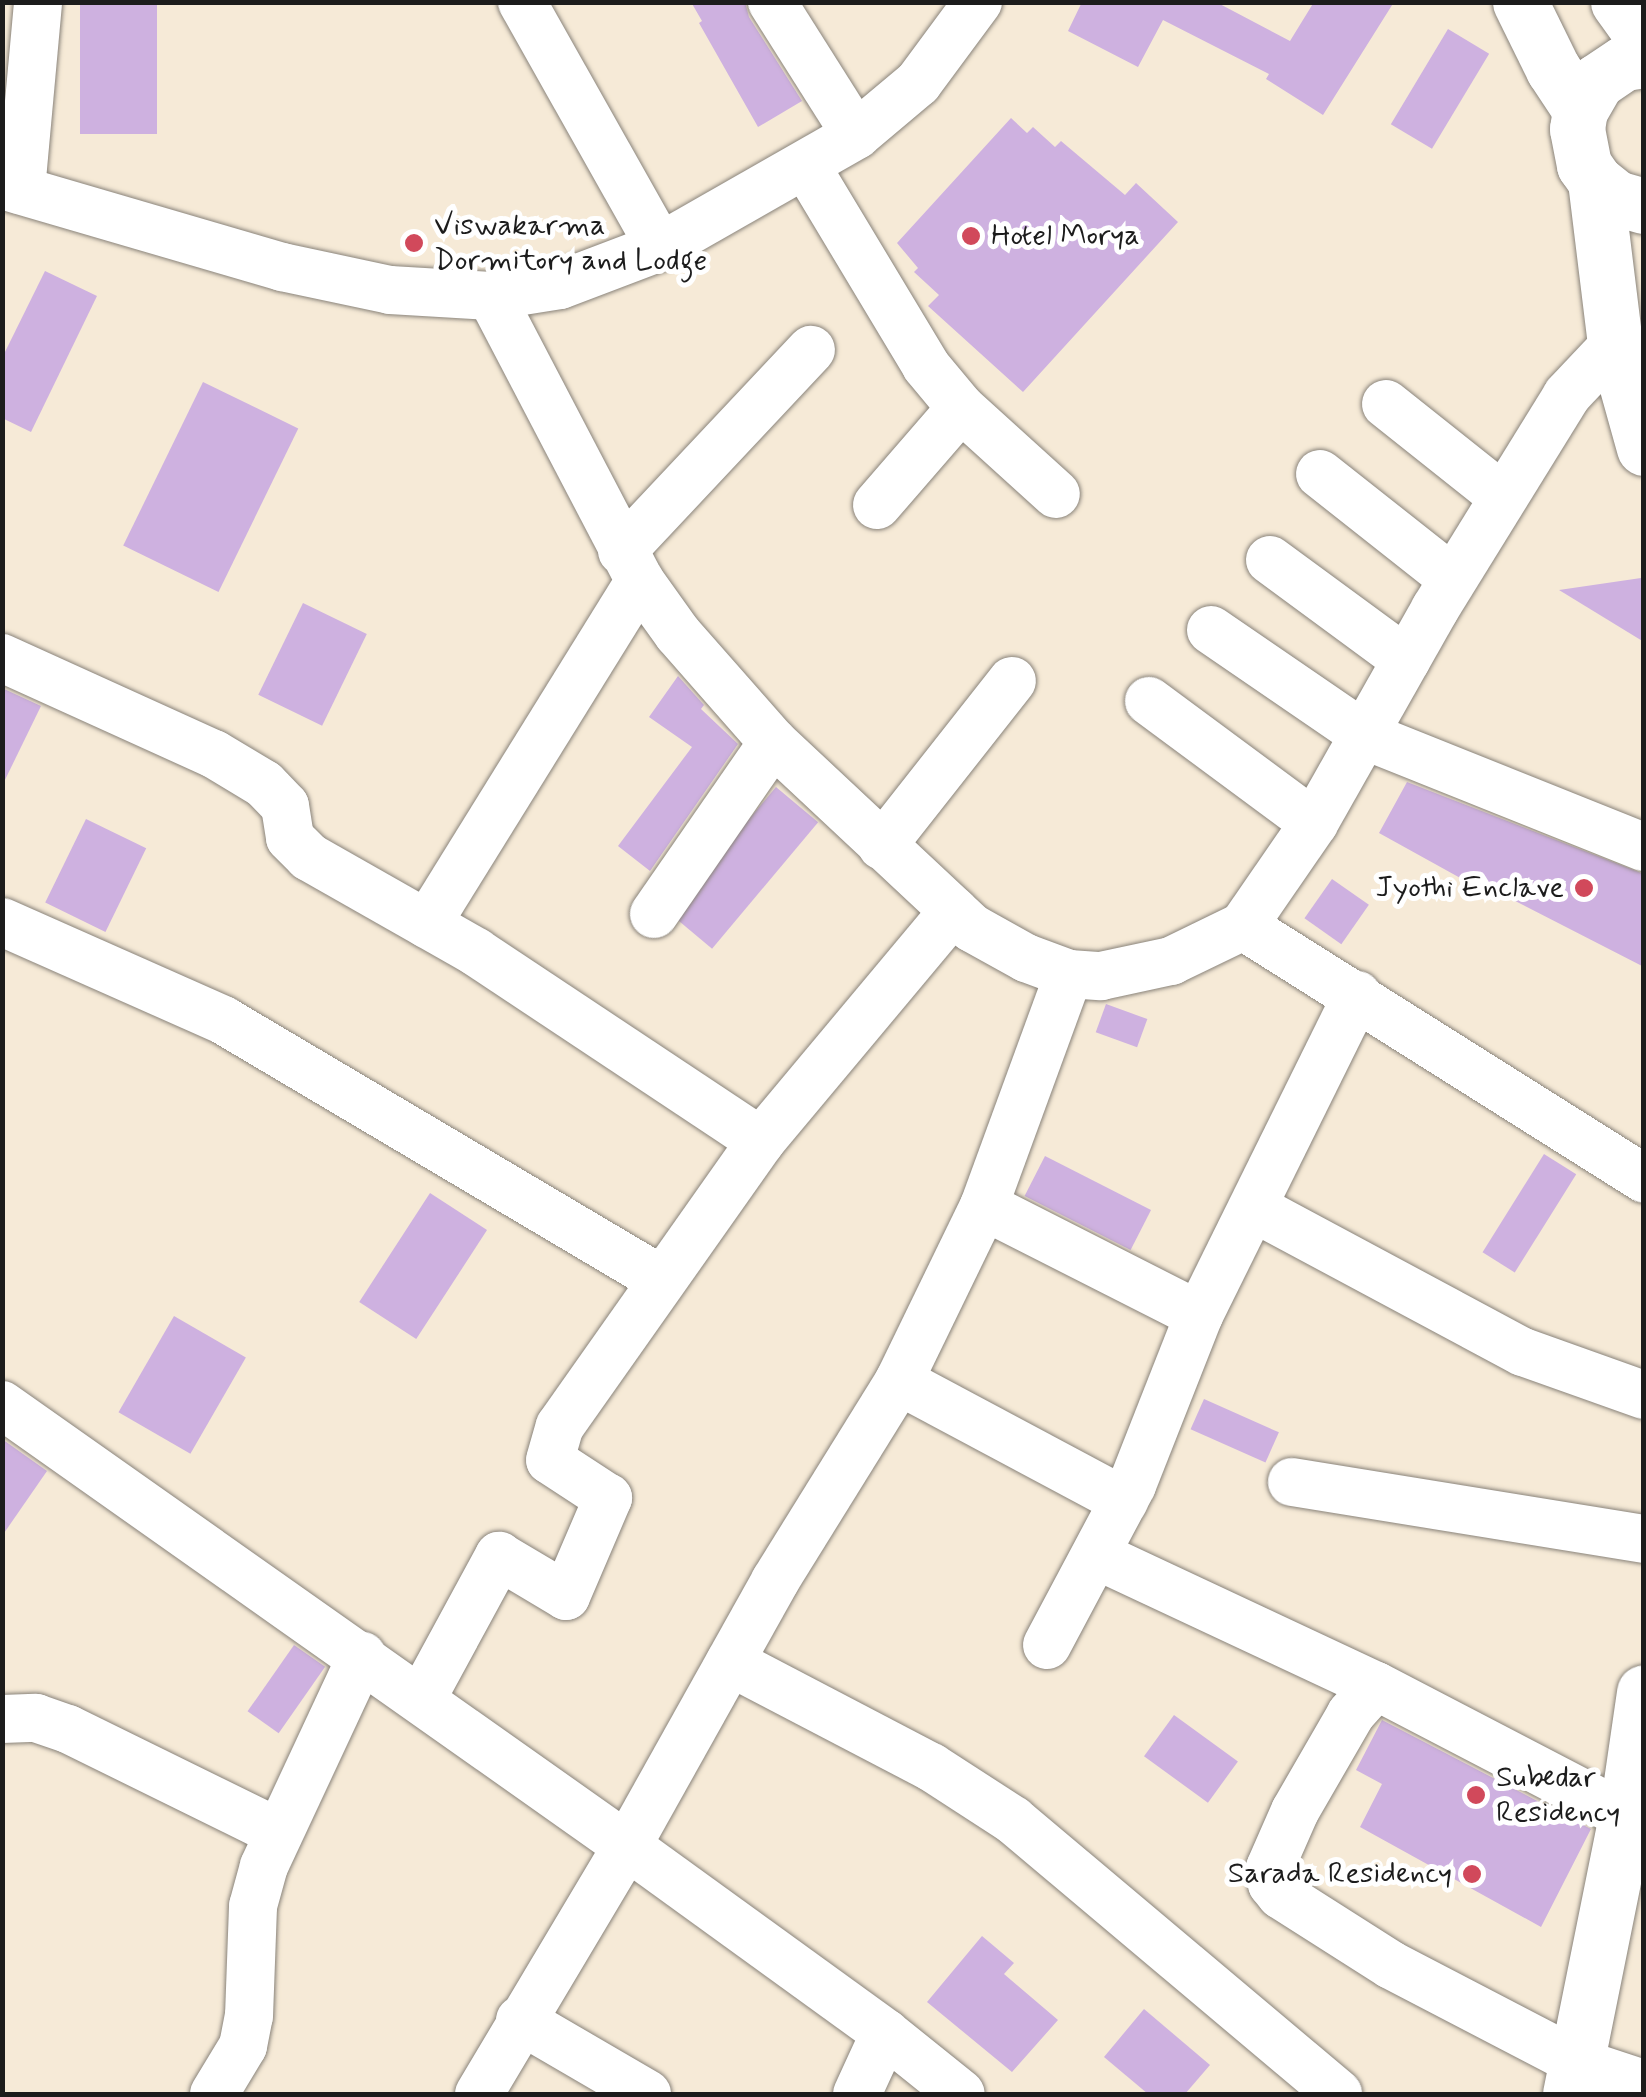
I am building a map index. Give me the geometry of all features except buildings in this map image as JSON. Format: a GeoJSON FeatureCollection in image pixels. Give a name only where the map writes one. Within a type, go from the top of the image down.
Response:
{"type":"FeatureCollection","features":[{"type":"Feature","properties":{"kind":"main road"},"geometry":{"type":"LineString","coordinates":[[1520,2],[1553,70],[1580,110]]}},
{"type":"Feature","properties":{"kind":"main road"},"geometry":{"type":"LineString","coordinates":[[1618,2],[1644,38]]}},
{"type":"Feature","properties":{"kind":"main road"},"geometry":{"type":"LineString","coordinates":[[1644,60],[1624,63],[1597,82],[1580,110],[1578,147],[1595,181],[1614,344],[1644,448]]}},
{"type":"Feature","properties":{"kind":"main road"},"geometry":{"type":"LineString","coordinates":[[1595,181],[1616,198],[1644,206]]}},
{"type":"Feature","properties":{"kind":"main road"},"geometry":{"type":"LineString","coordinates":[[1599,2082],[1626,1816],[1644,1692]]}},
{"type":"Feature","properties":{"kind":"main road"},"geometry":{"type":"LineString","coordinates":[[1599,2082],[1644,1874]]}},
{"type":"Feature","properties":{"kind":"street"},"geometry":{"type":"LineString","coordinates":[[38,2],[12,187],[282,267],[390,290],[491,296],[560,285],[660,247],[806,166],[856,135],[918,82],[978,2]]}},
{"type":"Feature","properties":{"kind":"street"},"geometry":{"type":"LineString","coordinates":[[522,2],[660,247]]}},
{"type":"Feature","properties":{"kind":"street"},"geometry":{"type":"LineString","coordinates":[[772,2],[856,135]]}},
{"type":"Feature","properties":{"kind":"street"},"geometry":{"type":"LineString","coordinates":[[806,166],[926,366],[961,408],[1056,494]]}},
{"type":"Feature","properties":{"kind":"street"},"geometry":{"type":"LineString","coordinates":[[491,296],[631,566],[678,634],[773,742],[952,911],[1003,946],[1068,974],[1137,970],[1202,950],[1242,926],[1314,822],[1453,579],[1567,394],[1614,344]]}},
{"type":"Feature","properties":{"kind":"street"},"geometry":{"type":"LineString","coordinates":[[426,924],[631,566],[811,350]]}},
{"type":"Feature","properties":{"kind":"street"},"geometry":{"type":"LineString","coordinates":[[1386,404],[1503,496]]}},
{"type":"Feature","properties":{"kind":"street"},"geometry":{"type":"LineString","coordinates":[[877,505],[961,408]]}},
{"type":"Feature","properties":{"kind":"street"},"geometry":{"type":"LineString","coordinates":[[1320,474],[1453,579]]}},
{"type":"Feature","properties":{"kind":"street"},"geometry":{"type":"LineString","coordinates":[[1270,560],[1406,660]]}},
{"type":"Feature","properties":{"kind":"street"},"geometry":{"type":"LineString","coordinates":[[1211,630],[1366,736],[1644,847]]}},
{"type":"Feature","properties":{"kind":"street"},"geometry":{"type":"LineString","coordinates":[[2,658],[214,754],[264,784],[284,806],[290,838],[309,857],[426,924],[682,1084],[761,1141]]}},
{"type":"Feature","properties":{"kind":"street"},"geometry":{"type":"LineString","coordinates":[[882,846],[1012,680]]}},
{"type":"Feature","properties":{"kind":"street"},"geometry":{"type":"LineString","coordinates":[[1149,701],[1314,822]]}},
{"type":"Feature","properties":{"kind":"street"},"geometry":{"type":"LineString","coordinates":[[654,914],[773,742]]}},
{"type":"Feature","properties":{"kind":"street"},"geometry":{"type":"LineString","coordinates":[[422,1698],[499,1556],[566,1596],[608,1498],[550,1460],[560,1426],[660,1279],[761,1141],[952,911]]}},
{"type":"Feature","properties":{"kind":"street"},"geometry":{"type":"LineString","coordinates":[[2,922],[223,1020],[660,1279]]}},
{"type":"Feature","properties":{"kind":"street"},"geometry":{"type":"LineString","coordinates":[[1242,926],[1644,1179]]}},
{"type":"Feature","properties":{"kind":"street"},"geometry":{"type":"LineString","coordinates":[[480,2094],[520,2020],[627,1846],[775,1581],[900,1381],[984,1206],[1068,974]]}},
{"type":"Feature","properties":{"kind":"street"},"geometry":{"type":"LineString","coordinates":[[1047,1645],[1124,1501],[1199,1314],[1357,995]]}},
{"type":"Feature","properties":{"kind":"street"},"geometry":{"type":"LineString","coordinates":[[984,1206],[1199,1314]]}},
{"type":"Feature","properties":{"kind":"street"},"geometry":{"type":"LineString","coordinates":[[1254,1208],[1523,1352],[1644,1395]]}},
{"type":"Feature","properties":{"kind":"street"},"geometry":{"type":"LineString","coordinates":[[900,1381],[1124,1501]]}},
{"type":"Feature","properties":{"kind":"street"},"geometry":{"type":"LineString","coordinates":[[2,1405],[422,1698],[884,2033],[960,2094]]}},
{"type":"Feature","properties":{"kind":"street"},"geometry":{"type":"LineString","coordinates":[[1292,1482],[1644,1539]]}},
{"type":"Feature","properties":{"kind":"street"},"geometry":{"type":"LineString","coordinates":[[1096,1554],[1376,1686],[1626,1816]]}},
{"type":"Feature","properties":{"kind":"street"},"geometry":{"type":"LineString","coordinates":[[214,2094],[236,2064],[243,2046],[249,2016],[253,1906],[277,1832],[362,1656]]}},
{"type":"Feature","properties":{"kind":"street"},"geometry":{"type":"LineString","coordinates":[[730,1662],[930,1767],[1013,1820],[1338,2094]]}},
{"type":"Feature","properties":{"kind":"street"},"geometry":{"type":"LineString","coordinates":[[1376,1686],[1350,1714],[1295,1810],[1270,1868],[1272,1884],[1280,1895],[1391,1965],[1599,2082]]}},
{"type":"Feature","properties":{"kind":"street"},"geometry":{"type":"LineString","coordinates":[[2,1719],[36,1718],[68,1729],[277,1832]]}},
{"type":"Feature","properties":{"kind":"street"},"geometry":{"type":"LineString","coordinates":[[520,2020],[647,2094]]}},
{"type":"Feature","properties":{"kind":"street"},"geometry":{"type":"LineString","coordinates":[[858,2094],[884,2033]]}},
{"type":"Feature","properties":{"kind":"place","name":"Hotel Morya"},"geometry":{"type":"Point","coordinates":[971,236]}},
{"type":"Feature","properties":{"kind":"place","name":"Viswakarma Dormitory and Lodge"},"geometry":{"type":"Point","coordinates":[414,243]}},
{"type":"Feature","properties":{"kind":"place","name":"Jyothi Enclave"},"geometry":{"type":"Point","coordinates":[1584,888]}},
{"type":"Feature","properties":{"kind":"place","name":"Subedar Residency"},"geometry":{"type":"Point","coordinates":[1476,1795]}},
{"type":"Feature","properties":{"kind":"place","name":"Sarada Residency"},"geometry":{"type":"Point","coordinates":[1472,1874]}}]}
